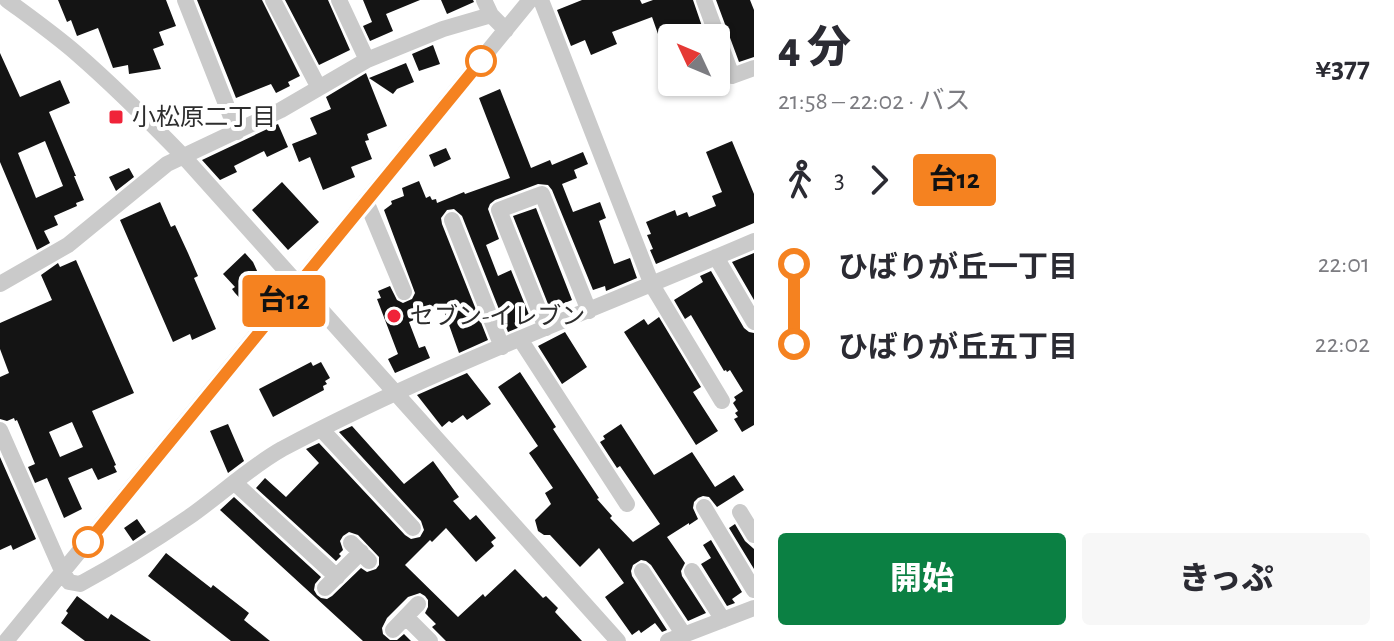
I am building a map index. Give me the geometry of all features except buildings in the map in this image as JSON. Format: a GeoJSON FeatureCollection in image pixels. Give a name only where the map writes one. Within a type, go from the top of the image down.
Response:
{"type":"FeatureCollection","features":[{"type":"Feature","properties":{"kind":"street"},"geometry":{"type":"LineString","coordinates":[[7,0],[105,79],[184,157],[618,641]]}},
{"type":"Feature","properties":{"kind":"street"},"geometry":{"type":"LineString","coordinates":[[185,0],[237,132]]}},
{"type":"Feature","properties":{"kind":"street"},"geometry":{"type":"LineString","coordinates":[[273,0],[319,88]]}},
{"type":"Feature","properties":{"kind":"street"},"geometry":{"type":"LineString","coordinates":[[339,0],[367,60]]}},
{"type":"Feature","properties":{"kind":"street"},"geometry":{"type":"LineString","coordinates":[[6,641],[530,0]]}},
{"type":"Feature","properties":{"kind":"street"},"geometry":{"type":"LineString","coordinates":[[541,0],[652,285],[722,401]]}},
{"type":"Feature","properties":{"kind":"street"},"geometry":{"type":"LineString","coordinates":[[704,0],[732,76],[754,68]]}},
{"type":"Feature","properties":{"kind":"street"},"geometry":{"type":"LineString","coordinates":[[0,284],[68,245],[167,164],[237,132],[367,60],[488,7],[506,30]]}},
{"type":"Feature","properties":{"kind":"street"},"geometry":{"type":"LineString","coordinates":[[546,328],[499,210],[542,194],[589,311]]}},
{"type":"Feature","properties":{"kind":"street"},"geometry":{"type":"LineString","coordinates":[[366,201],[404,292]]}},
{"type":"Feature","properties":{"kind":"street"},"geometry":{"type":"LineString","coordinates":[[452,220],[502,347]]}},
{"type":"Feature","properties":{"kind":"street"},"geometry":{"type":"LineString","coordinates":[[0,430],[63,573],[69,582],[80,584],[188,518],[277,452],[321,429],[395,392],[754,241]]}},
{"type":"Feature","properties":{"kind":"street"},"geometry":{"type":"LineString","coordinates":[[716,257],[754,322]]}},
{"type":"Feature","properties":{"kind":"street"},"geometry":{"type":"LineString","coordinates":[[520,339],[627,504]]}},
{"type":"Feature","properties":{"kind":"street"},"geometry":{"type":"LineString","coordinates":[[321,429],[413,528]]}},
{"type":"Feature","properties":{"kind":"street"},"geometry":{"type":"LineString","coordinates":[[235,483],[289,543],[331,582],[360,552]]}},
{"type":"Feature","properties":{"kind":"street"},"geometry":{"type":"LineString","coordinates":[[704,507],[754,590]]}},
{"type":"Feature","properties":{"kind":"street"},"geometry":{"type":"LineString","coordinates":[[740,512],[754,535]]}},
{"type":"Feature","properties":{"kind":"street"},"geometry":{"type":"LineString","coordinates":[[642,571],[684,635]]}},
{"type":"Feature","properties":{"kind":"street"},"geometry":{"type":"LineString","coordinates":[[692,571],[723,620]]}},
{"type":"Feature","properties":{"kind":"street"},"geometry":{"type":"LineString","coordinates":[[393,630],[418,604]]}},
{"type":"Feature","properties":{"kind":"street"},"geometry":{"type":"LineString","coordinates":[[668,641],[754,608]]}},
{"type":"Feature","properties":{"kind":"street"},"geometry":{"type":"LineString","coordinates":[[406,617],[430,641]]}},
{"type":"Feature","properties":{"kind":"bus line","name":"台12"},"geometry":{"type":"LineString","coordinates":[[88,542],[481,61]]}},
{"type":"Feature","properties":{"kind":"place","name":"小松原二丁目"},"geometry":{"type":"Point","coordinates":[116,117]}},
{"type":"Feature","properties":{"kind":"place","name":"セブン-イレブン"},"geometry":{"type":"Point","coordinates":[394,316]}}]}
